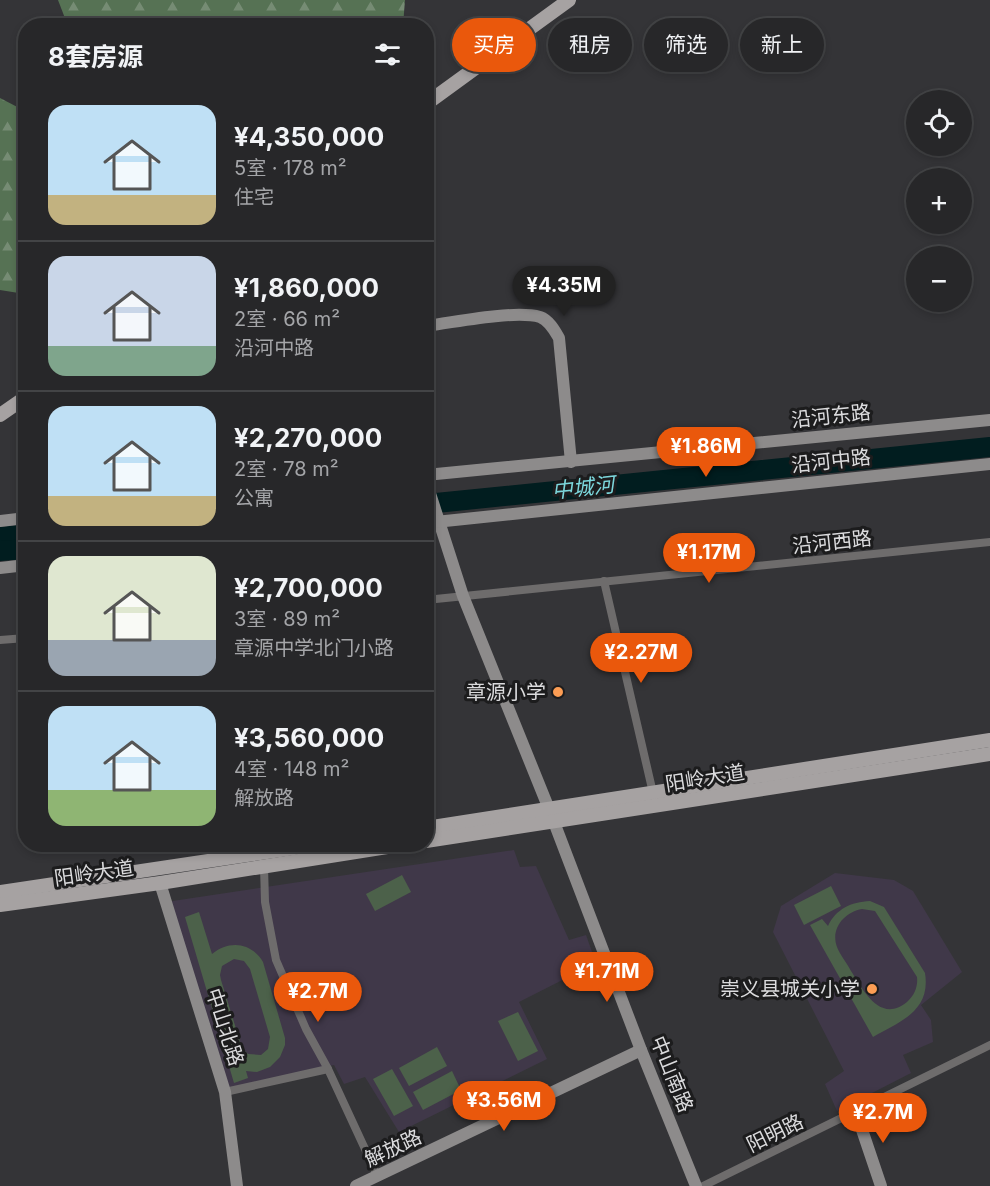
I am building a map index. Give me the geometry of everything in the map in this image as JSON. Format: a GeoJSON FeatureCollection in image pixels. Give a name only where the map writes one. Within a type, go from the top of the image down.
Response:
{"type":"FeatureCollection","features":[{"type":"Feature","properties":{"kind":"main road"},"geometry":{"type":"LineString","coordinates":[[434,90],[557,0]]}},
{"type":"Feature","properties":{"kind":"main road"},"geometry":{"type":"LineString","coordinates":[[434,98],[569,0]]}},
{"type":"Feature","properties":{"kind":"main road"},"geometry":{"type":"LineString","coordinates":[[0,406],[18,393]]}},
{"type":"Feature","properties":{"kind":"main road"},"geometry":{"type":"LineString","coordinates":[[0,416],[18,403]]}},
{"type":"Feature","properties":{"kind":"main road","name":"阳岭大道"},"geometry":{"type":"LineString","coordinates":[[434,839],[652,793],[990,741]]}},
{"type":"Feature","properties":{"kind":"main road","name":"阳岭大道"},"geometry":{"type":"LineString","coordinates":[[434,827],[551,815],[990,754]]}},
{"type":"Feature","properties":{"kind":"main road","name":"阳岭大道"},"geometry":{"type":"LineString","coordinates":[[0,892],[268,852]]}},
{"type":"Feature","properties":{"kind":"main road","name":"阳岭大道"},"geometry":{"type":"LineString","coordinates":[[0,905],[357,852]]}},
{"type":"Feature","properties":{"kind":"street"},"geometry":{"type":"LineString","coordinates":[[434,325],[511,315],[542,318],[552,327],[559,338],[571,462]]}},
{"type":"Feature","properties":{"kind":"street","name":"沿河东路"},"geometry":{"type":"LineString","coordinates":[[434,474],[990,420]]}},
{"type":"Feature","properties":{"kind":"street","name":"沿河中路"},"geometry":{"type":"LineString","coordinates":[[434,519],[990,464]]}},
{"type":"Feature","properties":{"kind":"street"},"geometry":{"type":"LineString","coordinates":[[0,521],[18,519]]}},
{"type":"Feature","properties":{"kind":"street","name":"中山南路"},"geometry":{"type":"LineString","coordinates":[[434,522],[696,1186]]}},
{"type":"Feature","properties":{"kind":"street","name":"沿河西路"},"geometry":{"type":"LineString","coordinates":[[434,599],[990,542]]}},
{"type":"Feature","properties":{"kind":"street"},"geometry":{"type":"LineString","coordinates":[[0,568],[18,566]]}},
{"type":"Feature","properties":{"kind":"street"},"geometry":{"type":"LineString","coordinates":[[604,581],[652,793]]}},
{"type":"Feature","properties":{"kind":"street"},"geometry":{"type":"LineString","coordinates":[[0,640],[18,639]]}},
{"type":"Feature","properties":{"kind":"street"},"geometry":{"type":"LineString","coordinates":[[264,867],[268,922],[276,960],[306,1029],[328,1069],[378,1177]]}},
{"type":"Feature","properties":{"kind":"street","name":"中山北路"},"geometry":{"type":"LineString","coordinates":[[160,883],[225,1092],[237,1186]]}},
{"type":"Feature","properties":{"kind":"street","name":"阳明路"},"geometry":{"type":"LineString","coordinates":[[703,1186],[990,1045]]}},
{"type":"Feature","properties":{"kind":"street","name":"解放路"},"geometry":{"type":"LineString","coordinates":[[356,1186],[641,1050]]}},
{"type":"Feature","properties":{"kind":"street"},"geometry":{"type":"LineString","coordinates":[[225,1092],[328,1069]]}},
{"type":"Feature","properties":{"kind":"street"},"geometry":{"type":"LineString","coordinates":[[856,1112],[881,1186]]}},
{"type":"Feature","properties":{"kind":"shaded area"},"geometry":{"type":"Polygon","coordinates":[[[514,850],[520,867],[536,866],[569,940],[586,935],[596,963],[519,1002],[547,1059],[399,1132],[365,1077],[344,1084],[334,1065],[229,1088],[166,902],[514,850]]]}},
{"type":"Feature","properties":{"kind":"shaded area","name":"崇义县城关小学"},"geometry":{"type":"Polygon","coordinates":[[[835,873],[894,880],[913,891],[962,972],[921,1005],[931,1020],[933,1042],[903,1055],[911,1073],[837,1111],[825,1084],[844,1071],[773,932],[781,906],[835,873]]]}},
{"type":"Feature","properties":{"kind":"green space"},"geometry":{"type":"Polygon","coordinates":[[[58,0],[405,0],[404,18],[65,18],[58,0]]]}},
{"type":"Feature","properties":{"kind":"green space"},"geometry":{"type":"Polygon","coordinates":[[[0,98],[18,107],[18,293],[0,290],[0,98]]]}},
{"type":"Feature","properties":{"kind":"green space"},"geometry":{"type":"Polygon","coordinates":[[[402,875],[411,892],[375,911],[366,894],[402,875]]]}},
{"type":"Feature","properties":{"kind":"green space"},"geometry":{"type":"Polygon","coordinates":[[[831,886],[841,906],[804,925],[794,905],[831,886]]]}},
{"type":"Feature","properties":{"kind":"green space"},"geometry":{"type":"Polygon","coordinates":[[[870,901],[884,907],[925,973],[926,986],[919,1006],[912,1013],[873,1037],[810,925],[822,919],[828,926],[840,911],[850,905],[870,901]],[[862,909],[845,917],[837,927],[835,940],[840,953],[873,1002],[889,1009],[897,1008],[912,996],[917,977],[875,911],[862,909]]]}},
{"type":"Feature","properties":{"kind":"green space"},"geometry":{"type":"Polygon","coordinates":[[[199,912],[212,954],[225,947],[239,945],[252,950],[263,962],[285,1045],[280,1057],[270,1067],[257,1072],[246,1071],[248,1078],[234,1083],[185,917],[199,912]],[[234,959],[222,966],[220,975],[242,1048],[248,1054],[261,1055],[268,1049],[270,1037],[250,969],[244,961],[234,959]]]}},
{"type":"Feature","properties":{"kind":"green space"},"geometry":{"type":"Polygon","coordinates":[[[518,1012],[538,1051],[518,1061],[498,1021],[518,1012]]]}},
{"type":"Feature","properties":{"kind":"green space"},"geometry":{"type":"Polygon","coordinates":[[[437,1047],[447,1066],[409,1086],[399,1068],[437,1047]]]}},
{"type":"Feature","properties":{"kind":"green space"},"geometry":{"type":"Polygon","coordinates":[[[392,1069],[413,1106],[394,1116],[373,1079],[392,1069]]]}},
{"type":"Feature","properties":{"kind":"green space"},"geometry":{"type":"Polygon","coordinates":[[[452,1071],[461,1090],[423,1110],[413,1092],[452,1071]]]}},
{"type":"Feature","properties":{"kind":"waterway","name":"中城河"},"geometry":{"type":"LineString","coordinates":[[434,503],[990,447]]}},
{"type":"Feature","properties":{"kind":"waterway"},"geometry":{"type":"LineString","coordinates":[[0,537],[18,535]]}},
{"type":"Feature","properties":{"kind":"waterway"},"geometry":{"type":"LineString","coordinates":[[0,551],[18,550]]}},
{"type":"Feature","properties":{"kind":"place","name":"章源小学"},"geometry":{"type":"Point","coordinates":[558,692]}},
{"type":"Feature","properties":{"kind":"place","name":"崇义县城关小学"},"geometry":{"type":"Point","coordinates":[872,989]}}]}
